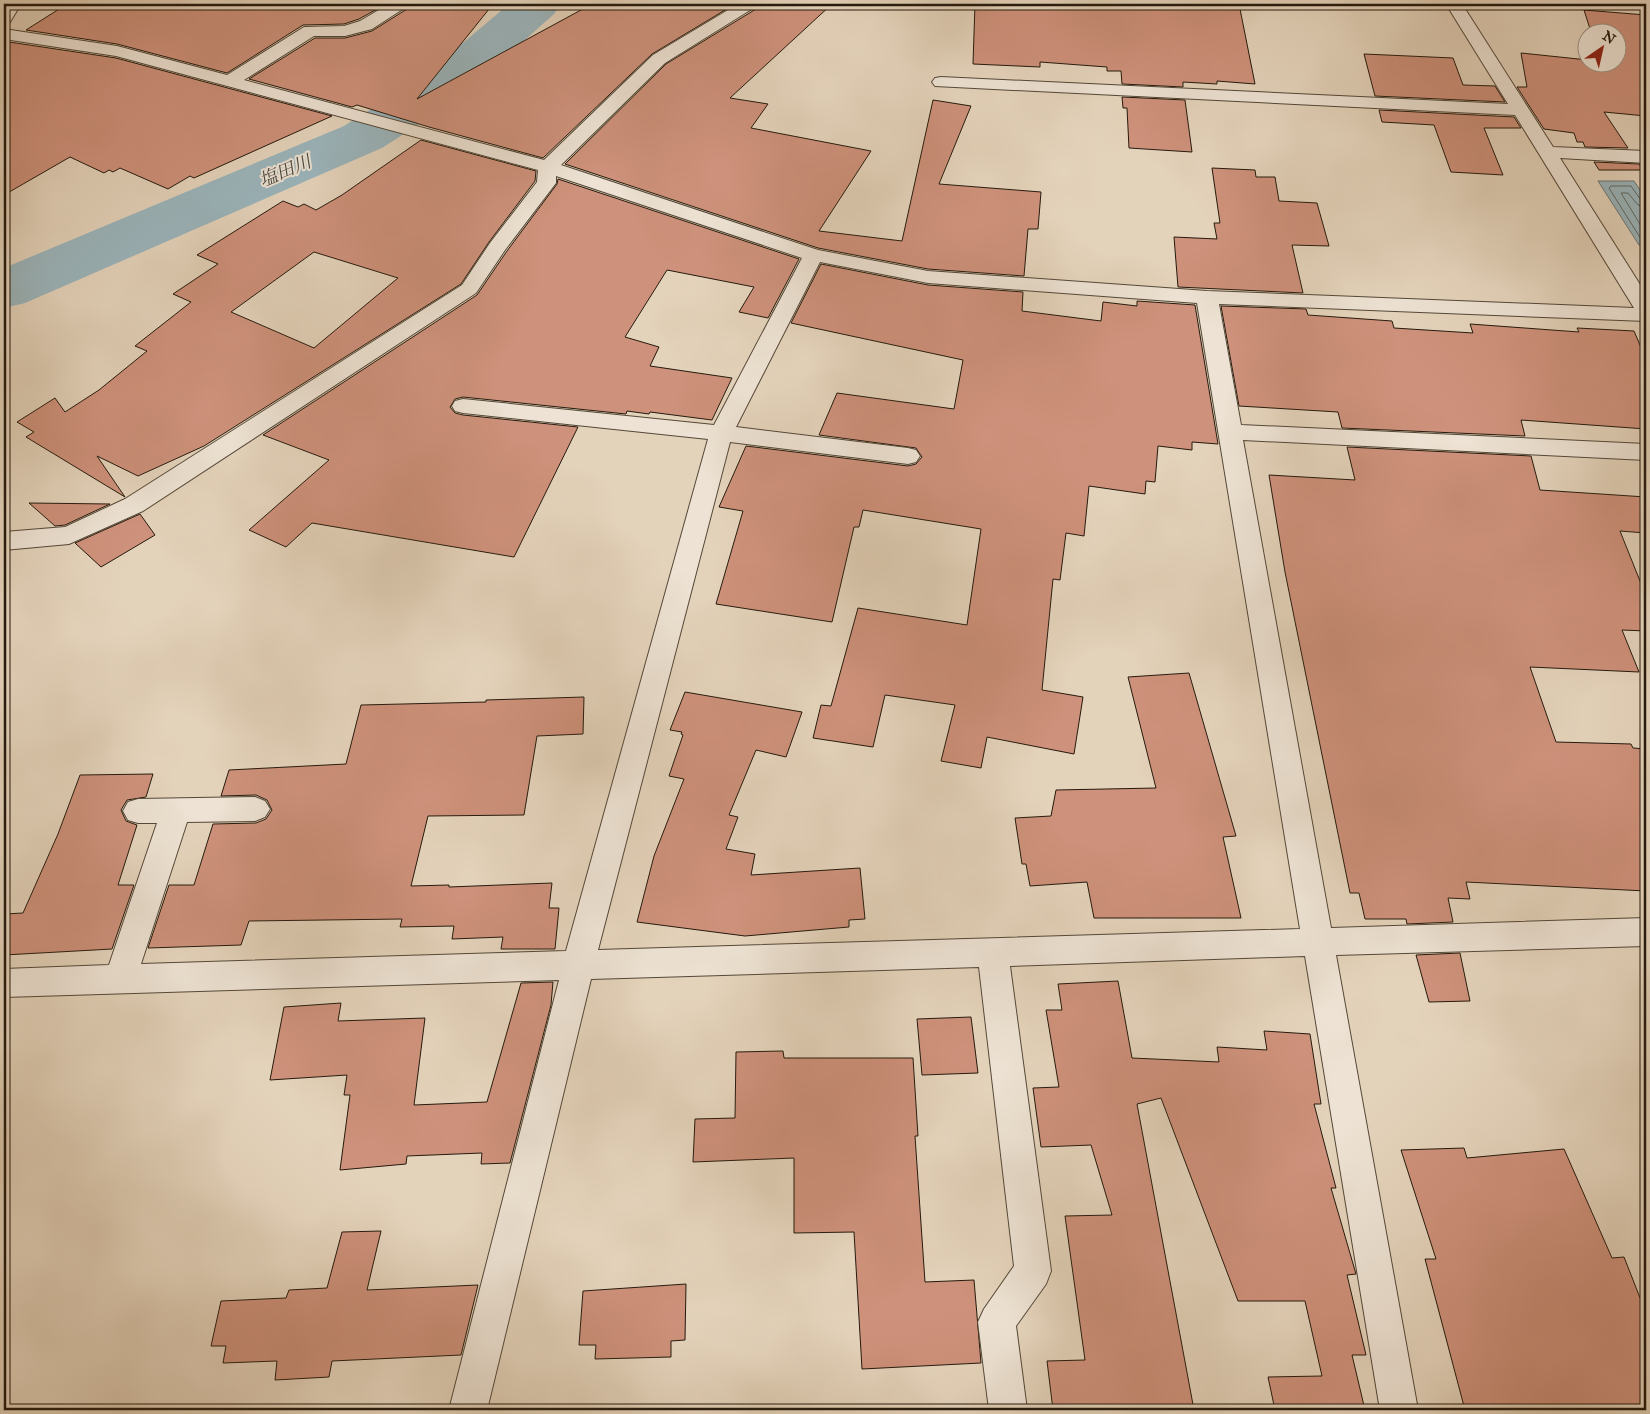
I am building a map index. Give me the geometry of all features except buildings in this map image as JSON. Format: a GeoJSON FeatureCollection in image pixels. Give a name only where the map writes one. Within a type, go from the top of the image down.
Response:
{"type":"FeatureCollection","features":[{"type":"Feature","properties":{"kind":"street"},"geometry":{"type":"LineString","coordinates":[[4,19],[12,4]]}},
{"type":"Feature","properties":{"kind":"street"},"geometry":{"type":"LineString","coordinates":[[230,81],[310,31],[345,32],[366,25],[400,4]]}},
{"type":"Feature","properties":{"kind":"street"},"geometry":{"type":"LineString","coordinates":[[4,541],[69,535],[134,505],[469,289],[546,183],[548,167],[659,59],[749,4]]}},
{"type":"Feature","properties":{"kind":"street"},"geometry":{"type":"LineString","coordinates":[[1454,4],[1646,310]]}},
{"type":"Feature","properties":{"kind":"street"},"geometry":{"type":"LineString","coordinates":[[4,34],[118,51],[414,129],[548,167],[814,255],[928,277],[1207,297],[1646,315]]}},
{"type":"Feature","properties":{"kind":"street"},"geometry":{"type":"LineString","coordinates":[[941,82],[1521,110]]}},
{"type":"Feature","properties":{"kind":"street"},"geometry":{"type":"LineString","coordinates":[[1546,152],[1646,156]]}},
{"type":"Feature","properties":{"kind":"street"},"geometry":{"type":"LineString","coordinates":[[468,1410],[578,966],[722,433],[814,255]]}},
{"type":"Feature","properties":{"kind":"street"},"geometry":{"type":"LineString","coordinates":[[1207,297],[1317,944],[1399,1410]]}},
{"type":"Feature","properties":{"kind":"street"},"geometry":{"type":"LineString","coordinates":[[463,406],[722,433],[908,456]]}},
{"type":"Feature","properties":{"kind":"street"},"geometry":{"type":"LineString","coordinates":[[1230,432],[1646,452]]}},
{"type":"Feature","properties":{"kind":"street"},"geometry":{"type":"LineString","coordinates":[[138,811],[255,809]]}},
{"type":"Feature","properties":{"kind":"street"},"geometry":{"type":"LineString","coordinates":[[120,980],[176,810]]}},
{"type":"Feature","properties":{"kind":"street"},"geometry":{"type":"LineString","coordinates":[[4,983],[1317,944],[1646,932]]}},
{"type":"Feature","properties":{"kind":"street"},"geometry":{"type":"LineString","coordinates":[[994,954],[1033,1272],[997,1322],[1008,1410]]}},
{"type":"Feature","properties":{"kind":"water"},"geometry":{"type":"Polygon","coordinates":[[[1598,181],[1634,181],[1646,199],[1646,245],[1639,245],[1598,181]]]}},
{"type":"Feature","properties":{"kind":"waterway","name":"塩田川"},"geometry":{"type":"LineString","coordinates":[[4,290],[363,137],[442,87],[537,4]]}}]}
